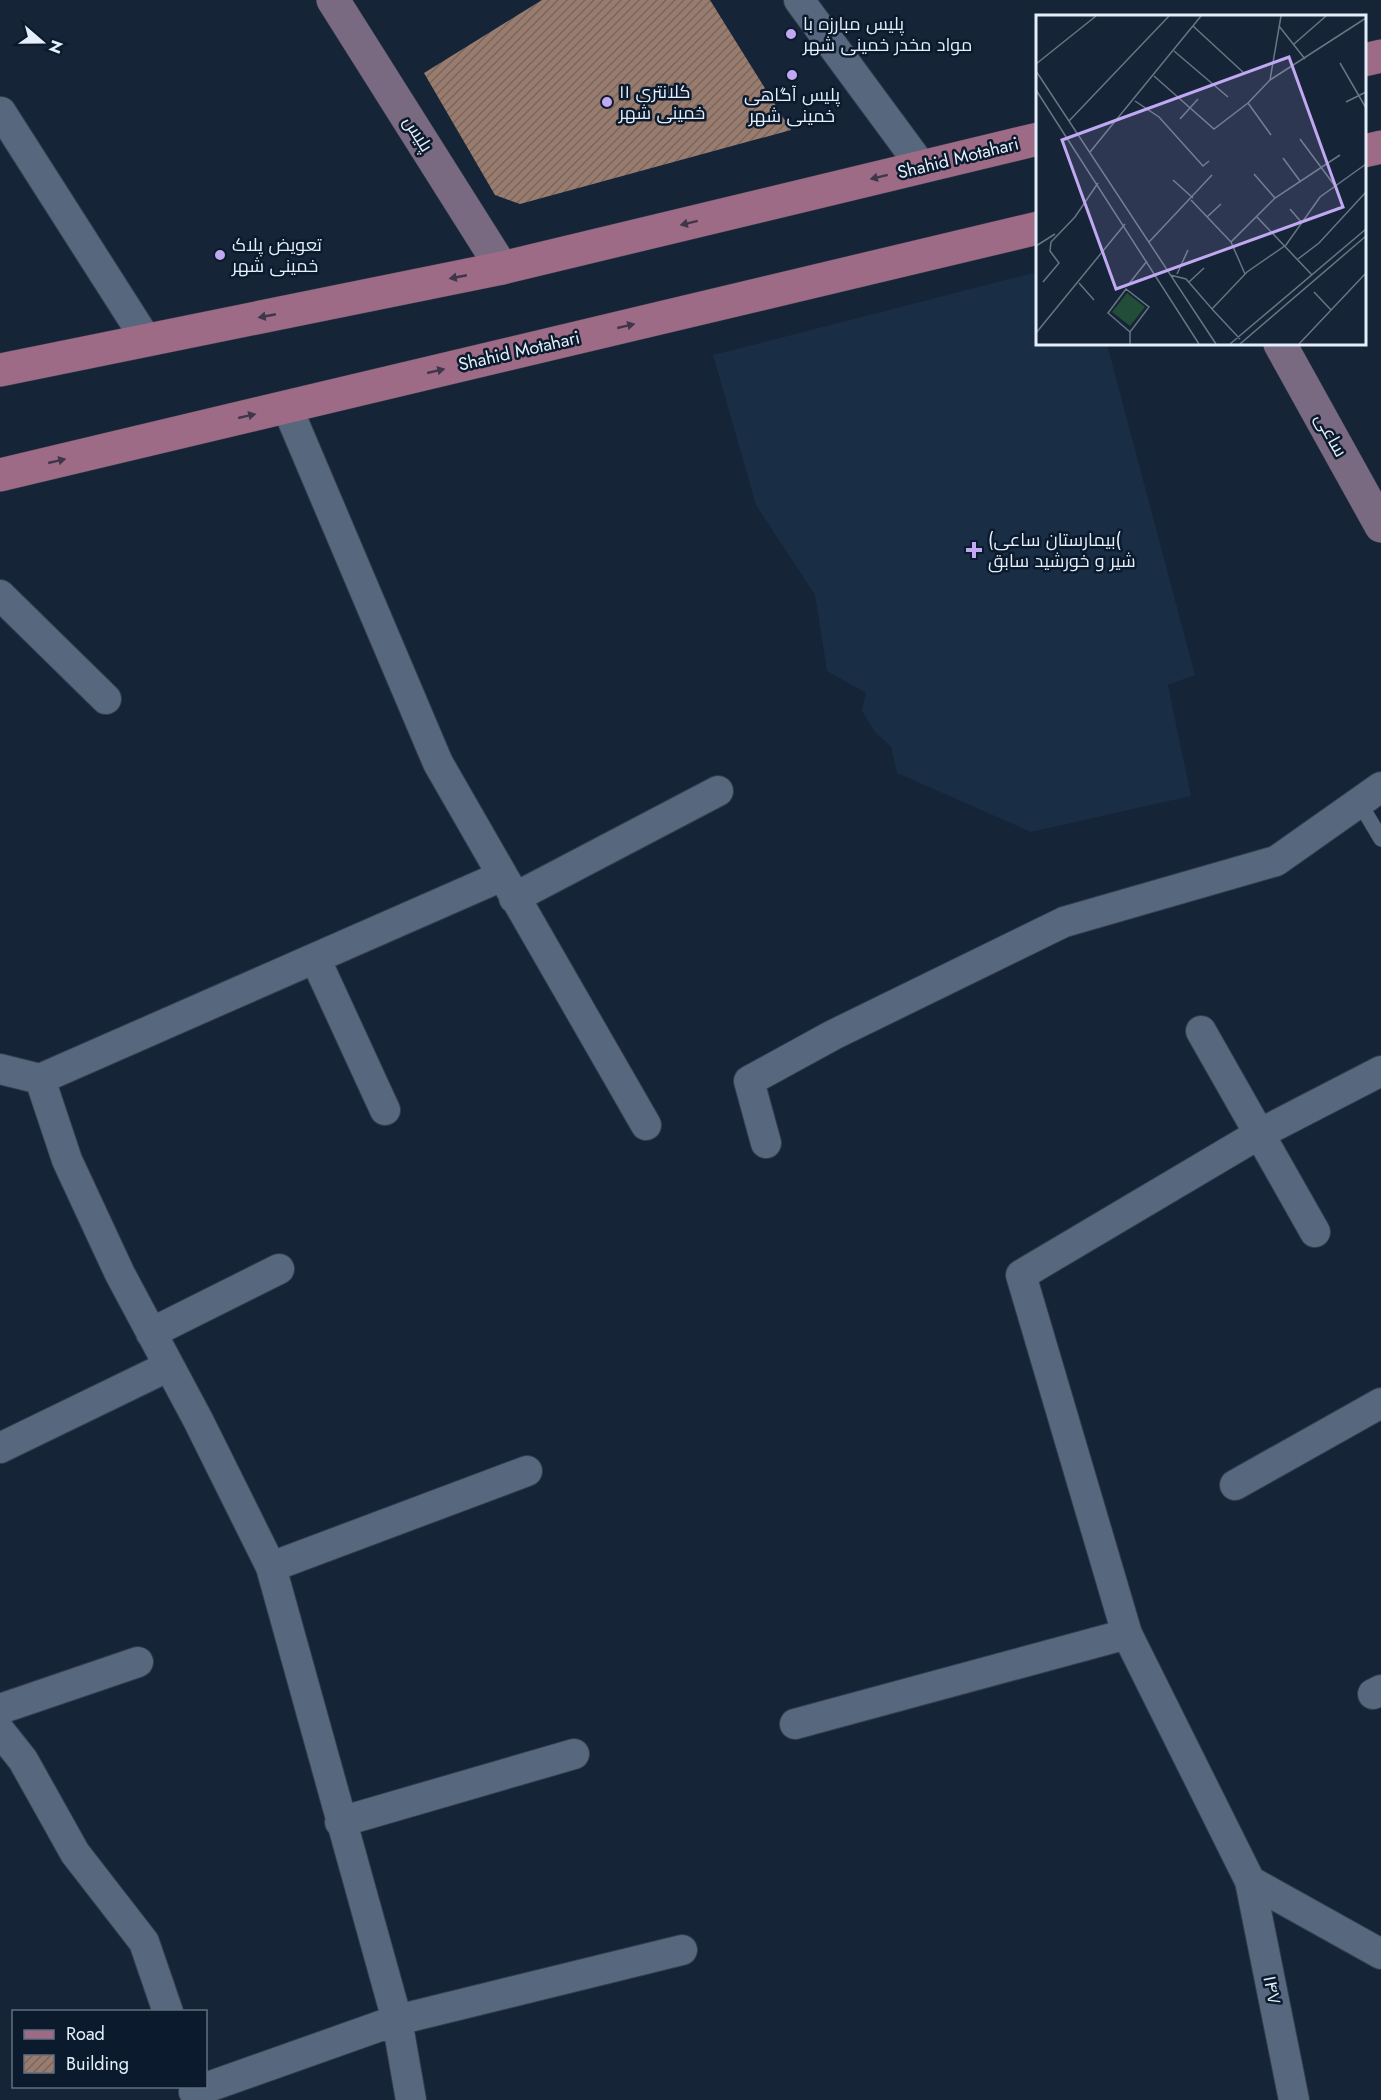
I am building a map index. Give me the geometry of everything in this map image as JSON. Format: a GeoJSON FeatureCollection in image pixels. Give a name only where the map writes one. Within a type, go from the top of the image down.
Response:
{"type":"FeatureCollection","features":[{"type":"Feature","properties":{"kind":"main road"},"geometry":{"type":"LineString","coordinates":[[1366,60],[1381,56]]}},
{"type":"Feature","properties":{"kind":"main road","name":"Shahid Motahari"},"geometry":{"type":"LineString","coordinates":[[0,370],[502,268],[1036,139]]}},
{"type":"Feature","properties":{"kind":"main road"},"geometry":{"type":"LineString","coordinates":[[1366,151],[1381,147]]}},
{"type":"Feature","properties":{"kind":"main road","name":"Shahid Motahari"},"geometry":{"type":"LineString","coordinates":[[0,475],[1036,228]]}},
{"type":"Feature","properties":{"kind":"street","name":"پلیس"},"geometry":{"type":"LineString","coordinates":[[333,0],[502,268]]}},
{"type":"Feature","properties":{"kind":"street"},"geometry":{"type":"LineString","coordinates":[[800,0],[922,167]]}},
{"type":"Feature","properties":{"kind":"street"},"geometry":{"type":"LineString","coordinates":[[1,112],[147,341]]}},
{"type":"Feature","properties":{"kind":"street","name":"ساعی"},"geometry":{"type":"LineString","coordinates":[[1281,345],[1381,526]]}},
{"type":"Feature","properties":{"kind":"street"},"geometry":{"type":"LineString","coordinates":[[287,406],[438,763],[646,1125]]}},
{"type":"Feature","properties":{"kind":"street"},"geometry":{"type":"LineString","coordinates":[[0,595],[106,699]]}},
{"type":"Feature","properties":{"kind":"street"},"geometry":{"type":"LineString","coordinates":[[0,1069],[40,1078],[315,958],[508,887],[718,791]]}},
{"type":"Feature","properties":{"kind":"street"},"geometry":{"type":"LineString","coordinates":[[766,1143],[749,1081],[833,1035],[1064,922],[1276,861],[1370,795]]}},
{"type":"Feature","properties":{"kind":"street"},"geometry":{"type":"LineString","coordinates":[[315,958],[385,1110]]}},
{"type":"Feature","properties":{"kind":"street"},"geometry":{"type":"LineString","coordinates":[[1201,1030],[1315,1232]]}},
{"type":"Feature","properties":{"kind":"street"},"geometry":{"type":"LineString","coordinates":[[1259,1134],[1381,1071]]}},
{"type":"Feature","properties":{"kind":"street"},"geometry":{"type":"LineString","coordinates":[[40,1078],[67,1160],[120,1274],[272,1568],[340,1822],[398,2020],[411,2100]]}},
{"type":"Feature","properties":{"kind":"street","name":"۱۴۷"},"geometry":{"type":"LineString","coordinates":[[1259,1134],[1021,1275],[1127,1634],[1250,1881],[1294,2100]]}},
{"type":"Feature","properties":{"kind":"street"},"geometry":{"type":"LineString","coordinates":[[152,1333],[279,1269]]}},
{"type":"Feature","properties":{"kind":"street"},"geometry":{"type":"LineString","coordinates":[[0,1448],[169,1366]]}},
{"type":"Feature","properties":{"kind":"street"},"geometry":{"type":"LineString","coordinates":[[1235,1485],[1381,1402]]}},
{"type":"Feature","properties":{"kind":"street"},"geometry":{"type":"LineString","coordinates":[[272,1568],[527,1471]]}},
{"type":"Feature","properties":{"kind":"street"},"geometry":{"type":"LineString","coordinates":[[795,1724],[1127,1634]]}},
{"type":"Feature","properties":{"kind":"street"},"geometry":{"type":"LineString","coordinates":[[0,1709],[138,1662]]}},
{"type":"Feature","properties":{"kind":"street"},"geometry":{"type":"LineString","coordinates":[[0,1731],[23,1760],[75,1853],[144,1942],[167,2010]]}},
{"type":"Feature","properties":{"kind":"street"},"geometry":{"type":"LineString","coordinates":[[340,1822],[574,1754]]}},
{"type":"Feature","properties":{"kind":"street"},"geometry":{"type":"LineString","coordinates":[[1250,1881],[1381,1954]]}},
{"type":"Feature","properties":{"kind":"street"},"geometry":{"type":"LineString","coordinates":[[194,2093],[398,2020],[682,1950]]}},
{"type":"Feature","properties":{"kind":"lane"},"geometry":{"type":"LineString","coordinates":[[1370,795],[1381,839]]}},
{"type":"Feature","properties":{"kind":"shaded area","name":"(بیمارستان ساعی( شیر و خورشید سابق"},"geometry":{"type":"Polygon","coordinates":[[[1036,272],[1036,345],[1107,345],[1195,675],[1168,685],[1191,796],[1031,832],[897,773],[891,747],[875,732],[862,711],[866,693],[827,671],[815,595],[756,505],[713,355],[1036,272]]]}},
{"type":"Feature","properties":{"kind":"building","name":"کلانتری ۱۱ خمینی شهر"},"geometry":{"type":"Polygon","coordinates":[[[542,0],[710,0],[791,130],[520,204],[495,195],[424,73],[542,0]]]}},
{"type":"Feature","properties":{"kind":"place","name":"پلیس مبارزه با مواد مخدر خمینی شهر"},"geometry":{"type":"Point","coordinates":[791,34]}},
{"type":"Feature","properties":{"kind":"place","name":"پلیس آگاهی خمینی شهر"},"geometry":{"type":"Point","coordinates":[792,75]}},
{"type":"Feature","properties":{"kind":"place","name":"کلانتری ۱۱ خمینی شهر"},"geometry":{"type":"Point","coordinates":[607,102]}},
{"type":"Feature","properties":{"kind":"place","name":"تعویض پلاک خمینی شهر"},"geometry":{"type":"Point","coordinates":[220,255]}},
{"type":"Feature","properties":{"kind":"place","name":"(بیمارستان ساعی( شیر و خورشید سابق"},"geometry":{"type":"Point","coordinates":[974,550]}}]}
